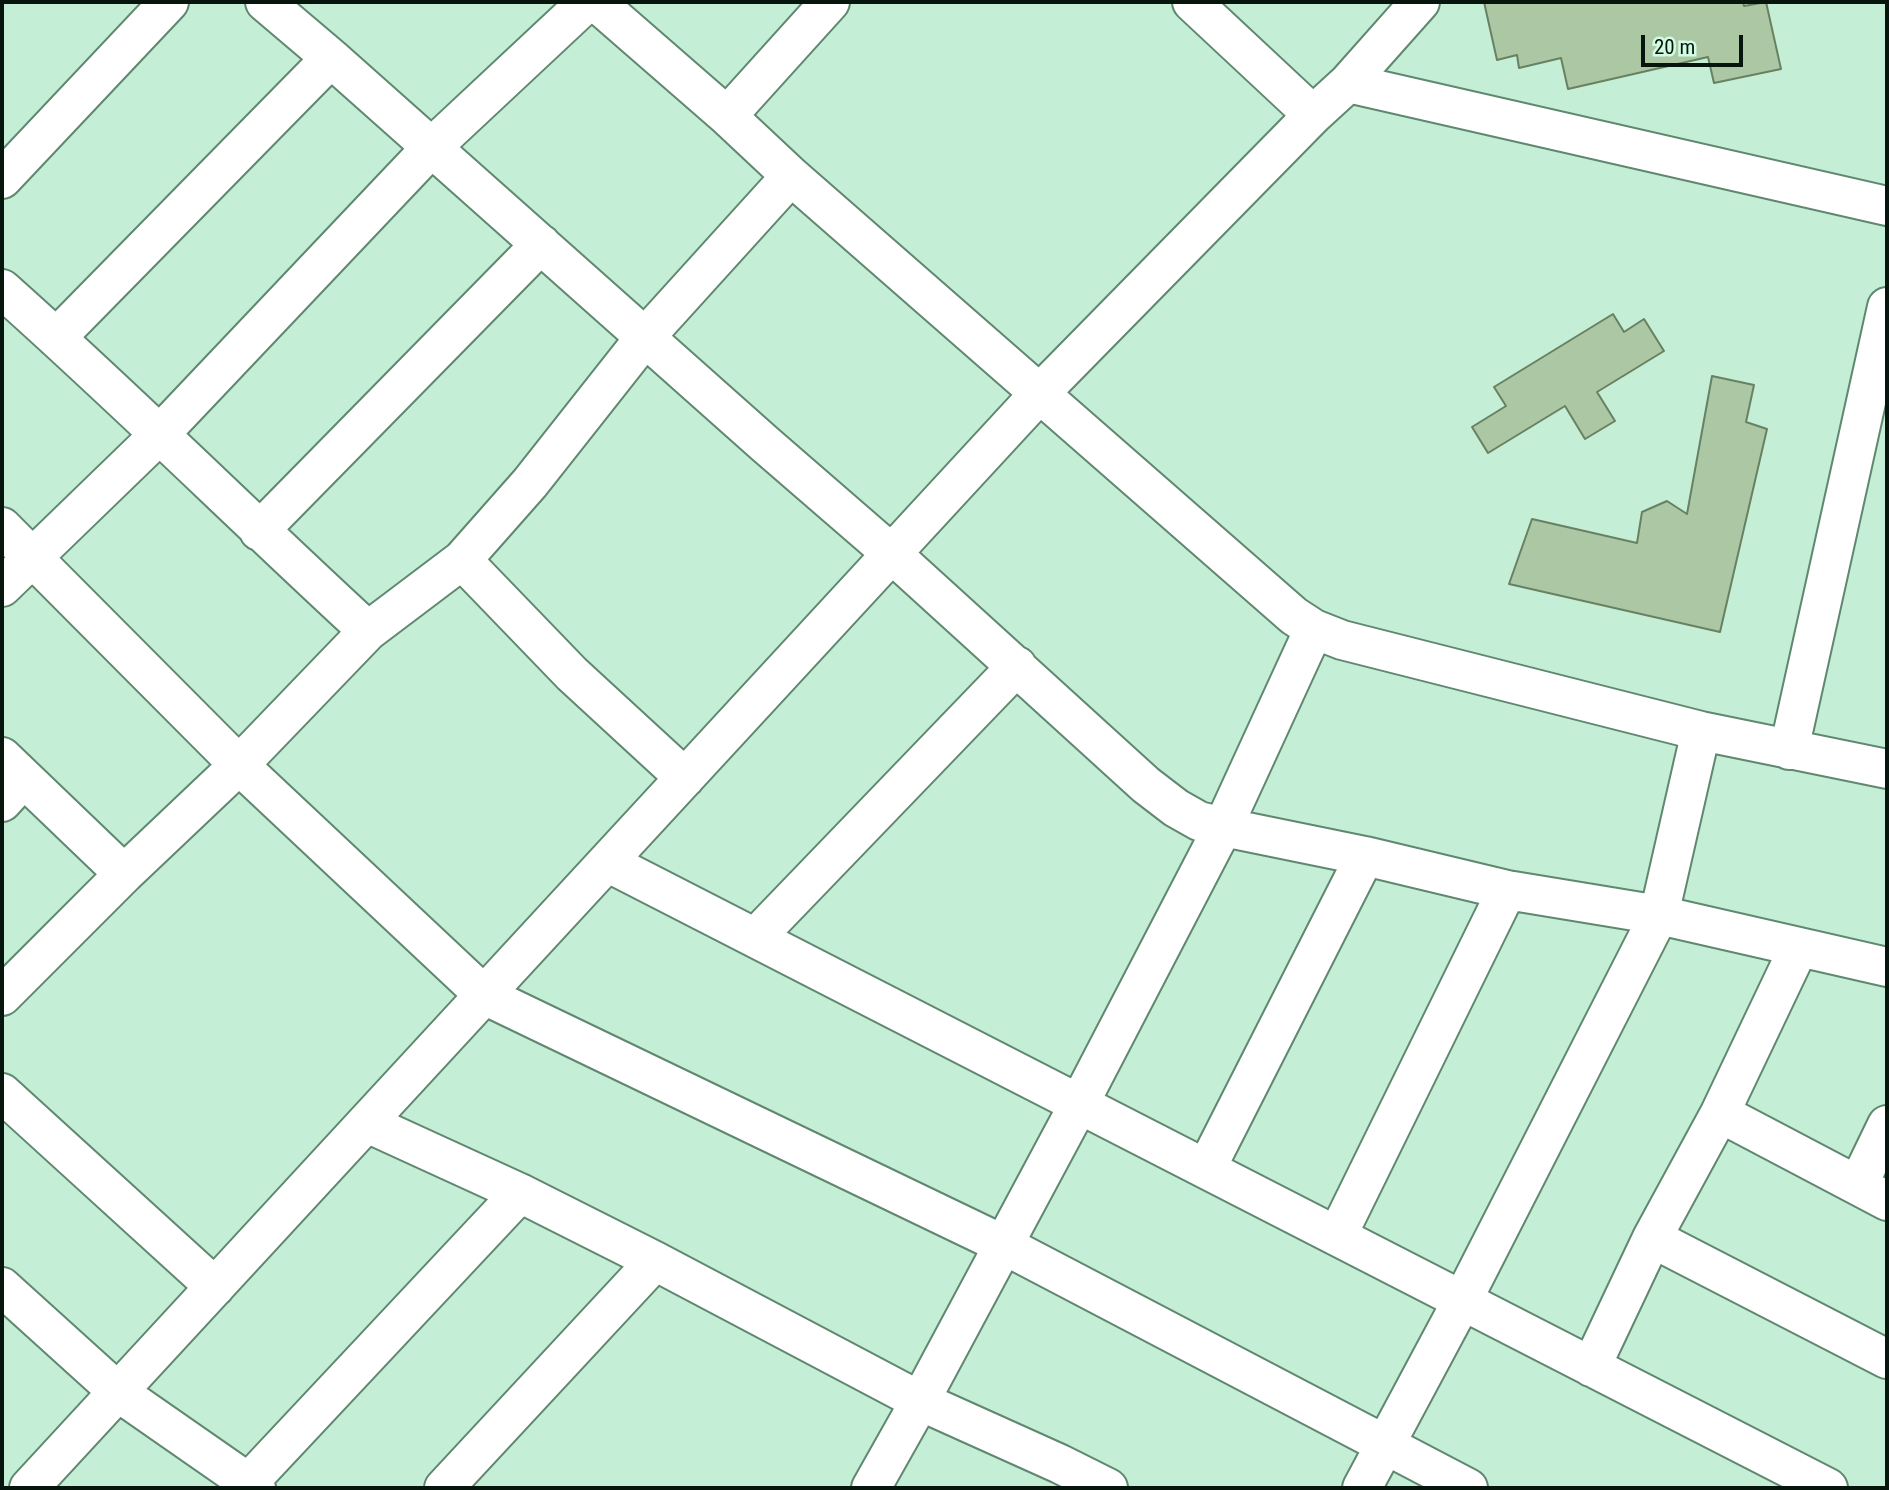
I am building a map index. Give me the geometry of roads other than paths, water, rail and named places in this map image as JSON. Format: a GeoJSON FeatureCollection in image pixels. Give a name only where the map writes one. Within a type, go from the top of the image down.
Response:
{"type":"FeatureCollection","features":[{"type":"Feature","properties":{"kind":"street"},"geometry":{"type":"LineString","coordinates":[[2,179],[169,2]]}},
{"type":"Feature","properties":{"kind":"street"},"geometry":{"type":"LineString","coordinates":[[265,2],[646,336],[1017,666],[1146,785],[1175,808],[1199,821],[1223,827],[1365,856],[1507,890],[1658,915],[1887,967]]}},
{"type":"Feature","properties":{"kind":"street"},"geometry":{"type":"LineString","coordinates":[[2,587],[159,435],[432,147],[587,2]]}},
{"type":"Feature","properties":{"kind":"street"},"geometry":{"type":"LineString","coordinates":[[596,2],[727,116],[790,176],[1294,616],[1314,629],[1342,640],[1701,731],[1887,769]]}},
{"type":"Feature","properties":{"kind":"street"},"geometry":{"type":"LineString","coordinates":[[727,116],[830,2]]}},
{"type":"Feature","properties":{"kind":"street"},"geometry":{"type":"LineString","coordinates":[[1192,2],[1313,116]]}},
{"type":"Feature","properties":{"kind":"street"},"geometry":{"type":"LineString","coordinates":[[29,1488],[1040,393],[1348,83],[1420,2]]}},
{"type":"Feature","properties":{"kind":"street"},"geometry":{"type":"LineString","coordinates":[[56,338],[331,58]]}},
{"type":"Feature","properties":{"kind":"street"},"geometry":{"type":"LineString","coordinates":[[1348,83],[1887,206]]}},
{"type":"Feature","properties":{"kind":"street"},"geometry":{"type":"LineString","coordinates":[[2,996],[124,874],[239,765],[368,631],[462,560],[530,483],[646,336],[790,176]]}},
{"type":"Feature","properties":{"kind":"street"},"geometry":{"type":"LineString","coordinates":[[259,531],[541,244]]}},
{"type":"Feature","properties":{"kind":"street"},"geometry":{"type":"LineString","coordinates":[[2,289],[368,631]]}},
{"type":"Feature","properties":{"kind":"street"},"geometry":{"type":"LineString","coordinates":[[1789,750],[1873,435],[1887,307]]}},
{"type":"Feature","properties":{"kind":"street"},"geometry":{"type":"LineString","coordinates":[[2,527],[239,765],[484,995],[1002,1244],[1468,1488]]}},
{"type":"Feature","properties":{"kind":"street"},"geometry":{"type":"LineString","coordinates":[[462,560],[572,674],[685,778]]}},
{"type":"Feature","properties":{"kind":"street"},"geometry":{"type":"LineString","coordinates":[[871,1488],[1079,1104],[1223,827],[1314,629]]}},
{"type":"Feature","properties":{"kind":"street"},"geometry":{"type":"LineString","coordinates":[[755,938],[1017,666]]}},
{"type":"Feature","properties":{"kind":"street"},"geometry":{"type":"LineString","coordinates":[[1362,1488],[1462,1301],[1658,915],[1701,731]]}},
{"type":"Feature","properties":{"kind":"street"},"geometry":{"type":"LineString","coordinates":[[9,779],[124,874]]}},
{"type":"Feature","properties":{"kind":"street"},"geometry":{"type":"LineString","coordinates":[[1206,1169],[1365,856]]}},
{"type":"Feature","properties":{"kind":"street"},"geometry":{"type":"LineString","coordinates":[[607,862],[1828,1488]]}},
{"type":"Feature","properties":{"kind":"street"},"geometry":{"type":"LineString","coordinates":[[1337,1236],[1507,890]]}},
{"type":"Feature","properties":{"kind":"street"},"geometry":{"type":"LineString","coordinates":[[1591,1367],[1651,1238],[1720,1113],[1799,947]]}},
{"type":"Feature","properties":{"kind":"street"},"geometry":{"type":"LineString","coordinates":[[2,1093],[215,1287]]}},
{"type":"Feature","properties":{"kind":"street"},"geometry":{"type":"LineString","coordinates":[[1720,1113],[1872,1193],[1887,1125]]}},
{"type":"Feature","properties":{"kind":"street"},"geometry":{"type":"LineString","coordinates":[[367,1123],[520,1193],[655,1261],[920,1401],[1053,1476],[1108,1488]]}},
{"type":"Feature","properties":{"kind":"street"},"geometry":{"type":"LineString","coordinates":[[2,1287],[118,1392],[252,1485],[520,1193]]}},
{"type":"Feature","properties":{"kind":"street"},"geometry":{"type":"LineString","coordinates":[[1651,1238],[1887,1359]]}},
{"type":"Feature","properties":{"kind":"street"},"geometry":{"type":"LineString","coordinates":[[444,1488],[655,1261]]}}]}
